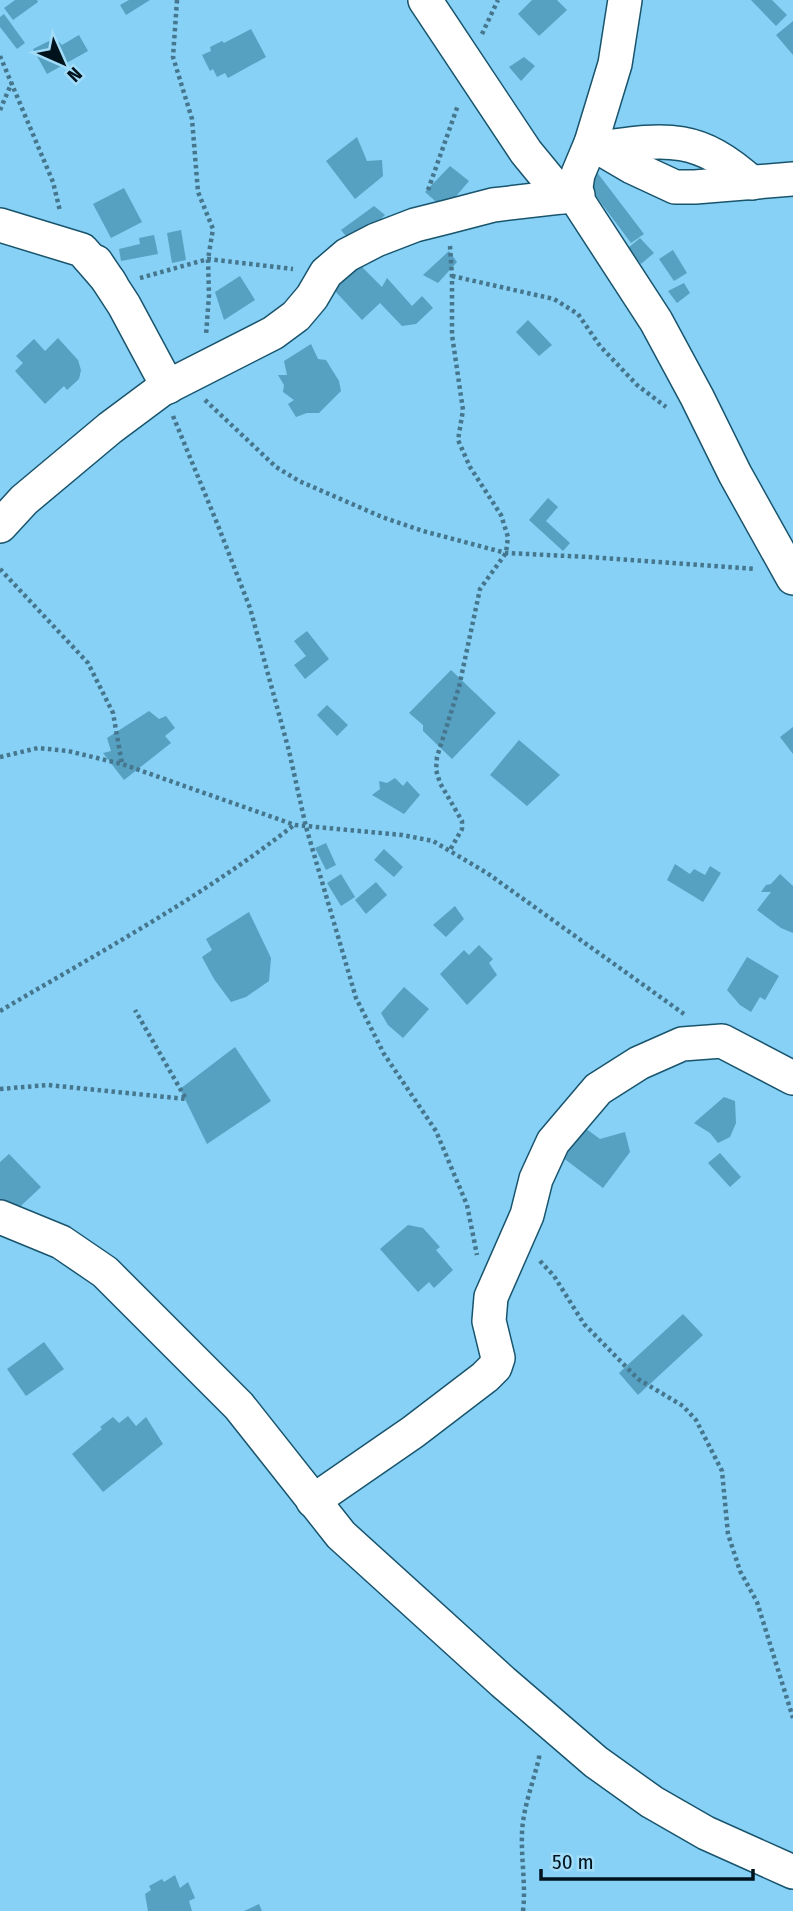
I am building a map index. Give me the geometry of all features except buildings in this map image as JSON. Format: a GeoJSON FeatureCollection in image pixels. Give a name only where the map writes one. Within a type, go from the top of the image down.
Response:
{"type":"FeatureCollection","features":[{"type":"Feature","properties":{"kind":"street"},"geometry":{"type":"LineString","coordinates":[[425,0],[527,152],[578,201],[656,321],[791,575]]}},
{"type":"Feature","properties":{"kind":"street"},"geometry":{"type":"LineString","coordinates":[[570,196],[578,174],[596,146],[615,64],[625,0]]}},
{"type":"Feature","properties":{"kind":"street"},"geometry":{"type":"LineString","coordinates":[[596,146],[673,141],[695,145],[731,163],[752,183]]}},
{"type":"Feature","properties":{"kind":"street"},"geometry":{"type":"LineString","coordinates":[[596,146],[675,187],[793,178]]}},
{"type":"Feature","properties":{"kind":"street"},"geometry":{"type":"LineString","coordinates":[[0,526],[24,500],[110,428],[177,382],[273,333],[296,316],[312,298],[326,273],[347,255],[415,225],[494,205],[570,196]]}},
{"type":"Feature","properties":{"kind":"street"},"geometry":{"type":"LineString","coordinates":[[0,225],[82,250],[112,286],[177,382]]}},
{"type":"Feature","properties":{"kind":"street"},"geometry":{"type":"LineString","coordinates":[[313,1501],[413,1432],[495,1367],[498,1358],[489,1321],[491,1297],[527,1215],[536,1179],[553,1142],[598,1089],[639,1063],[682,1044],[722,1041],[793,1078]]}},
{"type":"Feature","properties":{"kind":"street"},"geometry":{"type":"LineString","coordinates":[[0,1217],[61,1242],[105,1272],[239,1406],[341,1535],[596,1762],[652,1802],[706,1833],[793,1872]]}},
{"type":"Feature","properties":{"kind":"path"},"geometry":{"type":"LineString","coordinates":[[177,0],[173,57],[192,119],[198,192],[213,229],[208,259],[207,327],[177,382],[217,523],[250,608],[289,751],[306,827],[356,998],[384,1054],[436,1131],[467,1205],[474,1245],[491,1297]]}},
{"type":"Feature","properties":{"kind":"path"},"geometry":{"type":"LineString","coordinates":[[0,56],[53,182],[60,210],[76,247]]}},
{"type":"Feature","properties":{"kind":"path"},"geometry":{"type":"LineString","coordinates":[[415,225],[470,68]]}},
{"type":"Feature","properties":{"kind":"path"},"geometry":{"type":"LineString","coordinates":[[0,110],[12,82]]}},
{"type":"Feature","properties":{"kind":"path"},"geometry":{"type":"LineString","coordinates":[[447,217],[453,276],[452,335],[463,410],[458,440],[470,467],[501,515],[508,537],[506,553],[480,589],[459,687],[437,757],[436,770],[440,783],[461,821],[462,830],[450,850]]}},
{"type":"Feature","properties":{"kind":"path"},"geometry":{"type":"LineString","coordinates":[[112,286],[208,259],[326,273]]}},
{"type":"Feature","properties":{"kind":"path"},"geometry":{"type":"LineString","coordinates":[[453,276],[554,299],[578,314],[600,345],[637,385],[668,410]]}},
{"type":"Feature","properties":{"kind":"path"},"geometry":{"type":"LineString","coordinates":[[177,382],[198,394],[276,467],[299,481],[382,517],[423,531],[506,553],[589,557],[791,575]]}},
{"type":"Feature","properties":{"kind":"path"},"geometry":{"type":"LineString","coordinates":[[0,569],[88,663],[113,713],[122,764]]}},
{"type":"Feature","properties":{"kind":"path"},"geometry":{"type":"LineString","coordinates":[[0,757],[38,748],[68,751],[122,764],[295,825],[402,835],[433,841],[552,919],[722,1041]]}},
{"type":"Feature","properties":{"kind":"path"},"geometry":{"type":"LineString","coordinates":[[0,1012],[174,910],[295,825]]}},
{"type":"Feature","properties":{"kind":"path"},"geometry":{"type":"LineString","coordinates":[[0,1089],[48,1085],[186,1100],[135,1010]]}},
{"type":"Feature","properties":{"kind":"path"},"geometry":{"type":"LineString","coordinates":[[517,1236],[554,1276],[584,1324],[638,1379],[683,1406],[696,1420],[722,1471],[728,1534],[740,1571],[757,1602],[793,1718]]}},
{"type":"Feature","properties":{"kind":"path"},"geometry":{"type":"LineString","coordinates":[[523,1911],[526,1885],[522,1835],[524,1810],[539,1758],[538,1712]]}}]}
